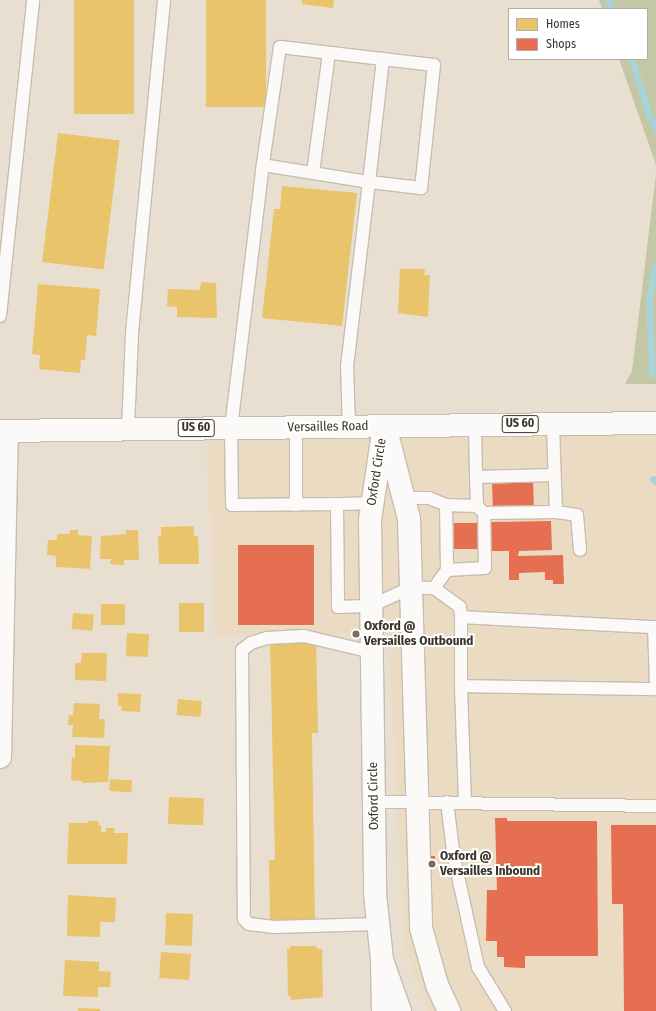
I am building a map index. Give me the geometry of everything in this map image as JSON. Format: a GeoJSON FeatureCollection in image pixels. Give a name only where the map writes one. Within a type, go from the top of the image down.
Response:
{"type":"FeatureCollection","features":[{"type":"Feature","properties":{"kind":"street","name":"Versailles Road"},"geometry":{"type":"LineString","coordinates":[[4,431],[656,423]]}},
{"type":"Feature","properties":{"kind":"street","name":"Oxford Circle"},"geometry":{"type":"LineString","coordinates":[[385,426],[409,519],[421,928],[437,985],[449,1011]]}},
{"type":"Feature","properties":{"kind":"street","name":"Oxford Circle"},"geometry":{"type":"LineString","coordinates":[[385,426],[370,520],[374,802],[378,924],[382,960],[400,1011]]}},
{"type":"Feature","properties":{"kind":"street"},"geometry":{"type":"LineString","coordinates":[[0,757],[4,431]]}},
{"type":"Feature","properties":{"kind":"street"},"geometry":{"type":"LineString","coordinates":[[382,960],[383,1011]]}},
{"type":"Feature","properties":{"kind":"lane"},"geometry":{"type":"LineString","coordinates":[[0,316],[33,0]]}},
{"type":"Feature","properties":{"kind":"lane"},"geometry":{"type":"LineString","coordinates":[[128,429],[132,333],[164,0]]}},
{"type":"Feature","properties":{"kind":"lane"},"geometry":{"type":"LineString","coordinates":[[263,165],[369,182],[421,188],[434,65],[280,47],[263,165],[231,428],[232,505],[372,503]]}},
{"type":"Feature","properties":{"kind":"lane"},"geometry":{"type":"LineString","coordinates":[[313,173],[329,53]]}},
{"type":"Feature","properties":{"kind":"lane"},"geometry":{"type":"LineString","coordinates":[[349,427],[347,366],[383,59]]}},
{"type":"Feature","properties":{"kind":"lane"},"geometry":{"type":"LineString","coordinates":[[553,424],[556,512]]}},
{"type":"Feature","properties":{"kind":"lane"},"geometry":{"type":"LineString","coordinates":[[447,570],[485,568],[476,477],[475,425]]}},
{"type":"Feature","properties":{"kind":"lane"},"geometry":{"type":"LineString","coordinates":[[296,428],[296,504]]}},
{"type":"Feature","properties":{"kind":"lane"},"geometry":{"type":"LineString","coordinates":[[476,477],[554,475]]}},
{"type":"Feature","properties":{"kind":"lane"},"geometry":{"type":"LineString","coordinates":[[404,498],[428,498],[446,505],[480,509],[556,512],[577,515],[580,550]]}},
{"type":"Feature","properties":{"kind":"lane"},"geometry":{"type":"LineString","coordinates":[[337,504],[338,607],[371,606],[412,587],[434,588],[460,607],[465,802]]}},
{"type":"Feature","properties":{"kind":"lane"},"geometry":{"type":"LineString","coordinates":[[434,588],[447,570],[446,505]]}},
{"type":"Feature","properties":{"kind":"lane"},"geometry":{"type":"LineString","coordinates":[[461,617],[654,627],[656,685]]}},
{"type":"Feature","properties":{"kind":"lane"},"geometry":{"type":"LineString","coordinates":[[372,652],[304,636],[267,638],[251,643],[242,650],[244,919],[249,924],[274,927],[378,924]]}},
{"type":"Feature","properties":{"kind":"lane"},"geometry":{"type":"LineString","coordinates":[[461,686],[656,689]]}},
{"type":"Feature","properties":{"kind":"lane"},"geometry":{"type":"LineString","coordinates":[[374,802],[418,801],[656,806]]}},
{"type":"Feature","properties":{"kind":"lane"},"geometry":{"type":"LineString","coordinates":[[447,802],[454,858],[478,967],[505,1011]]}},
{"type":"Feature","properties":{"kind":"shaded area"},"geometry":{"type":"Polygon","coordinates":[[[656,422],[656,1011],[428,1011],[404,946],[390,667],[391,633],[215,637],[206,428],[656,422]]]}},
{"type":"Feature","properties":{"kind":"green space"},"geometry":{"type":"Polygon","coordinates":[[[599,0],[656,0],[656,165],[619,60],[648,60],[648,8],[602,8],[599,0]]]}},
{"type":"Feature","properties":{"kind":"green space"},"geometry":{"type":"Polygon","coordinates":[[[656,174],[656,384],[625,384],[632,371],[656,174]]]}},
{"type":"Feature","properties":{"kind":"building: Homes"},"geometry":{"type":"Polygon","coordinates":[[[74,0],[134,0],[134,114],[74,114],[74,0]]]}},
{"type":"Feature","properties":{"kind":"building: Homes"},"geometry":{"type":"Polygon","coordinates":[[[206,0],[266,0],[266,107],[206,107],[206,0]]]}},
{"type":"Feature","properties":{"kind":"building: Homes"},"geometry":{"type":"Polygon","coordinates":[[[302,0],[334,0],[333,8],[302,4],[302,0]]]}},
{"type":"Feature","properties":{"kind":"building: Homes"},"geometry":{"type":"Polygon","coordinates":[[[58,133],[120,141],[104,270],[42,262],[58,133]]]}},
{"type":"Feature","properties":{"kind":"building: Homes"},"geometry":{"type":"Polygon","coordinates":[[[282,186],[357,193],[342,326],[262,318],[274,209],[280,209],[282,186]]]}},
{"type":"Feature","properties":{"kind":"building: Homes"},"geometry":{"type":"Polygon","coordinates":[[[400,269],[425,269],[424,275],[430,275],[428,317],[398,313],[400,269]]]}},
{"type":"Feature","properties":{"kind":"building: Homes"},"geometry":{"type":"Polygon","coordinates":[[[201,282],[216,283],[217,318],[177,317],[177,307],[167,306],[168,289],[200,290],[201,282]]]}},
{"type":"Feature","properties":{"kind":"building: Homes"},"geometry":{"type":"Polygon","coordinates":[[[38,284],[100,289],[96,336],[87,335],[85,360],[81,360],[80,373],[39,369],[40,355],[32,354],[38,284]]]}},
{"type":"Feature","properties":{"kind":"building: Homes"},"geometry":{"type":"Polygon","coordinates":[[[194,526],[194,536],[198,536],[199,564],[159,564],[158,536],[161,536],[161,527],[194,526]]]}},
{"type":"Feature","properties":{"kind":"building: Homes"},"geometry":{"type":"Polygon","coordinates":[[[70,530],[78,530],[78,535],[92,536],[90,569],[56,567],[56,556],[47,555],[48,540],[57,540],[57,534],[70,534],[70,530]]]}},
{"type":"Feature","properties":{"kind":"building: Homes"},"geometry":{"type":"Polygon","coordinates":[[[126,530],[138,530],[139,560],[124,560],[124,565],[110,564],[111,559],[100,559],[101,536],[126,534],[126,530]]]}},
{"type":"Feature","properties":{"kind":"building: Homes"},"geometry":{"type":"Polygon","coordinates":[[[179,603],[204,603],[204,632],[179,632],[179,603]]]}},
{"type":"Feature","properties":{"kind":"building: Homes"},"geometry":{"type":"Polygon","coordinates":[[[101,604],[125,604],[125,625],[101,625],[101,604]]]}},
{"type":"Feature","properties":{"kind":"building: Homes"},"geometry":{"type":"Polygon","coordinates":[[[73,613],[94,615],[93,631],[72,629],[73,613]]]}},
{"type":"Feature","properties":{"kind":"building: Homes"},"geometry":{"type":"Polygon","coordinates":[[[127,633],[149,634],[148,657],[126,656],[127,633]]]}},
{"type":"Feature","properties":{"kind":"building: Homes"},"geometry":{"type":"Polygon","coordinates":[[[316,639],[318,733],[312,733],[315,922],[270,922],[269,860],[275,860],[270,640],[316,639]]]}},
{"type":"Feature","properties":{"kind":"building: Homes"},"geometry":{"type":"Polygon","coordinates":[[[82,653],[107,653],[106,681],[75,680],[75,663],[81,663],[82,653]]]}},
{"type":"Feature","properties":{"kind":"building: Homes"},"geometry":{"type":"Polygon","coordinates":[[[118,693],[141,694],[140,712],[121,711],[122,706],[118,706],[118,693]]]}},
{"type":"Feature","properties":{"kind":"building: Homes"},"geometry":{"type":"Polygon","coordinates":[[[178,699],[202,701],[201,717],[177,715],[178,699]]]}},
{"type":"Feature","properties":{"kind":"building: Homes"},"geometry":{"type":"Polygon","coordinates":[[[74,703],[100,704],[99,719],[105,719],[104,738],[72,737],[73,725],[68,725],[69,715],[73,715],[74,703]]]}},
{"type":"Feature","properties":{"kind":"building: Homes"},"geometry":{"type":"Polygon","coordinates":[[[75,745],[110,746],[108,782],[82,783],[82,781],[71,780],[72,757],[75,758],[75,745]]]}},
{"type":"Feature","properties":{"kind":"building: Homes"},"geometry":{"type":"Polygon","coordinates":[[[110,779],[132,780],[131,792],[109,791],[110,779]]]}},
{"type":"Feature","properties":{"kind":"building: Homes"},"geometry":{"type":"Polygon","coordinates":[[[169,797],[204,798],[203,825],[168,824],[169,797]]]}},
{"type":"Feature","properties":{"kind":"building: Homes"},"geometry":{"type":"Polygon","coordinates":[[[89,821],[98,821],[98,825],[101,825],[101,832],[106,832],[106,828],[115,828],[114,833],[128,833],[127,864],[67,864],[69,823],[88,823],[89,821]]]}},
{"type":"Feature","properties":{"kind":"building: Homes"},"geometry":{"type":"Polygon","coordinates":[[[68,895],[116,898],[115,922],[100,922],[100,937],[67,936],[68,895]]]}},
{"type":"Feature","properties":{"kind":"building: Homes"},"geometry":{"type":"Polygon","coordinates":[[[166,913],[193,914],[192,946],[165,945],[166,913]]]}},
{"type":"Feature","properties":{"kind":"building: Homes"},"geometry":{"type":"Polygon","coordinates":[[[290,946],[316,946],[317,949],[322,949],[323,997],[291,1000],[291,996],[288,996],[287,949],[290,949],[290,946]]]}},
{"type":"Feature","properties":{"kind":"building: Homes"},"geometry":{"type":"Polygon","coordinates":[[[161,952],[191,954],[189,980],[159,978],[161,952]]]}},
{"type":"Feature","properties":{"kind":"building: Homes"},"geometry":{"type":"Polygon","coordinates":[[[65,960],[99,962],[99,971],[111,972],[110,987],[98,987],[98,997],[63,996],[65,960]]]}},
{"type":"Feature","properties":{"kind":"building: Homes"},"geometry":{"type":"Polygon","coordinates":[[[78,1008],[100,1009],[100,1011],[78,1011],[78,1008]]]}},
{"type":"Feature","properties":{"kind":"building: Shops"},"geometry":{"type":"Polygon","coordinates":[[[533,482],[534,507],[493,508],[492,483],[533,482]]]}},
{"type":"Feature","properties":{"kind":"building: Shops"},"geometry":{"type":"Polygon","coordinates":[[[551,521],[552,550],[519,551],[518,556],[563,555],[564,584],[553,584],[553,580],[545,580],[545,572],[519,573],[519,580],[509,580],[509,551],[489,551],[488,522],[551,521]]]}},
{"type":"Feature","properties":{"kind":"building: Shops"},"geometry":{"type":"Polygon","coordinates":[[[454,523],[479,523],[479,549],[454,549],[454,523]]]}},
{"type":"Feature","properties":{"kind":"building: Shops"},"geometry":{"type":"Polygon","coordinates":[[[238,545],[314,545],[314,625],[238,625],[238,545]]]}},
{"type":"Feature","properties":{"kind":"building: Shops"},"geometry":{"type":"Polygon","coordinates":[[[495,818],[507,818],[507,821],[597,821],[598,956],[525,956],[525,968],[504,967],[504,957],[497,957],[497,941],[486,941],[487,890],[497,890],[495,818]]]}},
{"type":"Feature","properties":{"kind":"building: Shops"},"geometry":{"type":"Polygon","coordinates":[[[611,825],[656,825],[656,1011],[624,1011],[623,904],[612,904],[611,825]]]}},
{"type":"Feature","properties":{"kind":"building: Shops"},"geometry":{"type":"Polygon","coordinates":[[[431,856],[435,856],[435,864],[431,864],[431,856]]]}},
{"type":"Feature","properties":{"kind":"waterway"},"geometry":{"type":"LineString","coordinates":[[608,0],[612,8]]}},
{"type":"Feature","properties":{"kind":"waterway"},"geometry":{"type":"LineString","coordinates":[[632,60],[649,115],[656,129]]}},
{"type":"Feature","properties":{"kind":"waterway"},"geometry":{"type":"LineString","coordinates":[[652,374],[649,299],[656,264]]}},
{"type":"Feature","properties":{"kind":"place","name":"Oxford @ Versailles Outbound"},"geometry":{"type":"Point","coordinates":[356,634]}},
{"type":"Feature","properties":{"kind":"place","name":"Oxford @ Versailles Inbound"},"geometry":{"type":"Point","coordinates":[432,864]}}]}
